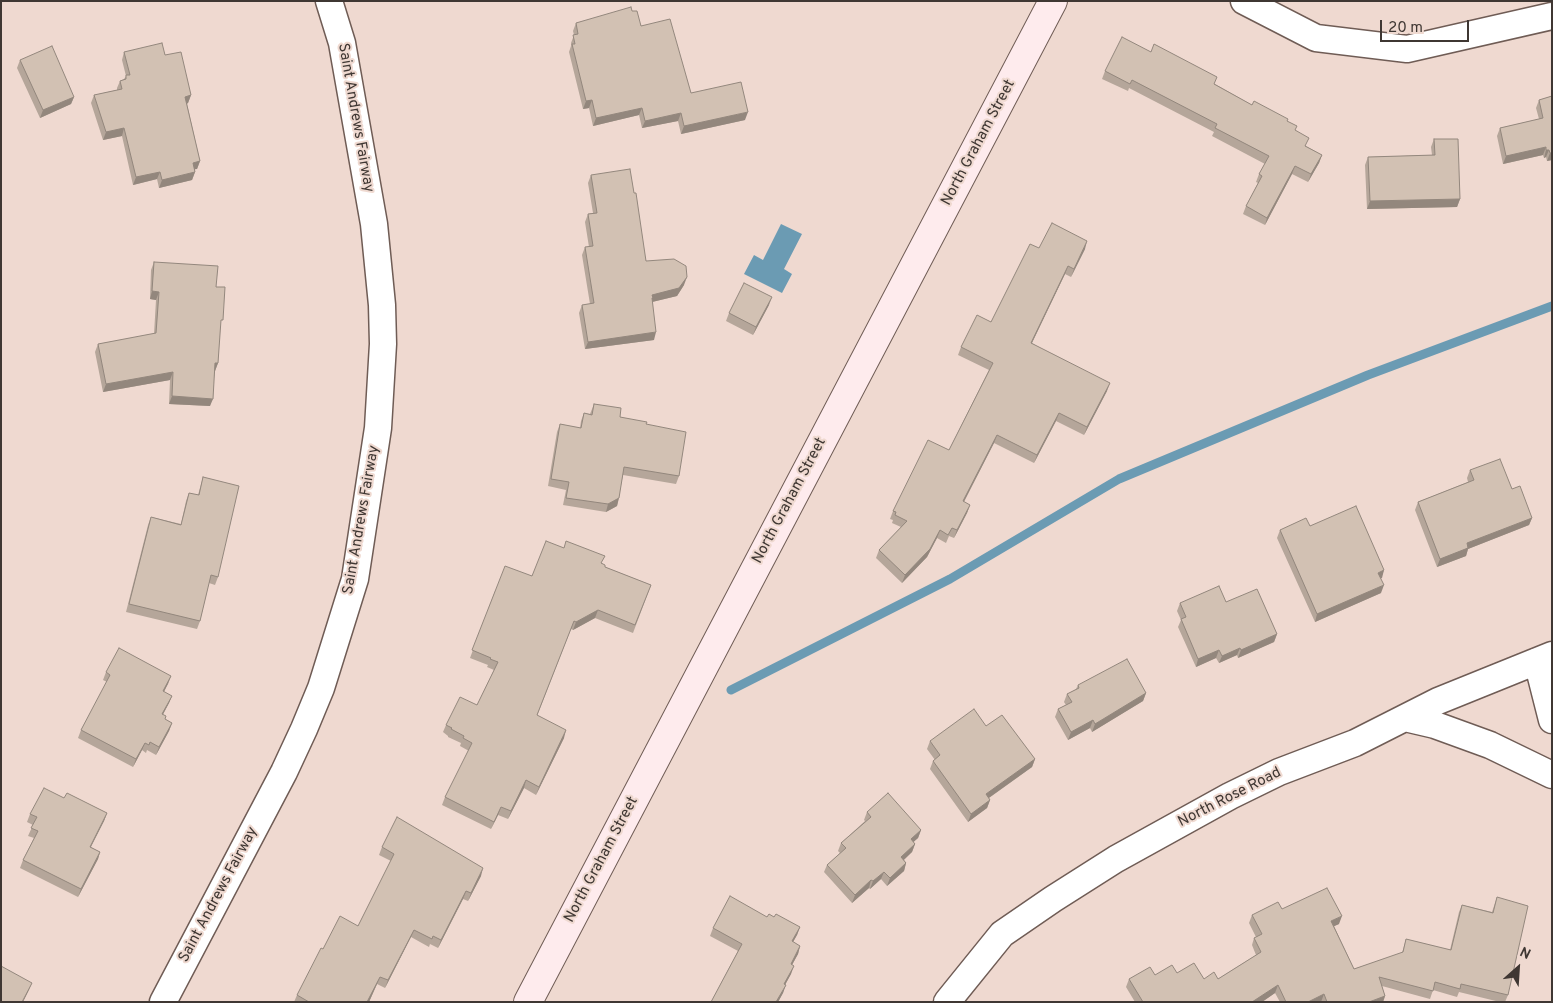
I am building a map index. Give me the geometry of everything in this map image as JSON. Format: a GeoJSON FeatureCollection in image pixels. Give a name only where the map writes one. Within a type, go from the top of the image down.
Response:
{"type":"FeatureCollection","features":[{"type":"Feature","properties":{"kind":"main road","name":"North Graham Street"},"geometry":{"type":"LineString","coordinates":[[528,1002],[1053,1]]}},
{"type":"Feature","properties":{"kind":"street","name":"Saint Andrews Fairway"},"geometry":{"type":"LineString","coordinates":[[163,1002],[284,772],[304,729],[321,688],[355,579],[378,428],[383,344],[382,305],[374,224],[342,43],[329,1]]}},
{"type":"Feature","properties":{"kind":"street"},"geometry":{"type":"LineString","coordinates":[[1244,1],[1316,38],[1407,49],[1552,16]]}},
{"type":"Feature","properties":{"kind":"street"},"geometry":{"type":"LineString","coordinates":[[1544,658],[1552,720]]}},
{"type":"Feature","properties":{"kind":"street","name":"North Rose Road"},"geometry":{"type":"LineString","coordinates":[[947,1002],[1002,934],[1116,859],[1230,796],[1279,772],[1354,743],[1438,701],[1544,658]]}},
{"type":"Feature","properties":{"kind":"street"},"geometry":{"type":"LineString","coordinates":[[1405,718],[1435,725],[1490,745],[1552,775]]}},
{"type":"Feature","properties":{"kind":"water"},"geometry":{"type":"Polygon","coordinates":[[[781,224],[802,234],[784,269],[792,274],[782,293],[744,274],[754,255],[763,260],[781,224]]]}},
{"type":"Feature","properties":{"kind":"building"},"geometry":{"type":"Polygon","coordinates":[[[631,7],[632,11],[637,11],[641,26],[670,19],[691,93],[741,82],[748,112],[684,126],[681,113],[645,121],[642,108],[596,118],[592,100],[586,101],[572,44],[575,44],[573,35],[578,34],[576,23],[631,7]]]}},
{"type":"Feature","properties":{"kind":"building"},"geometry":{"type":"Polygon","coordinates":[[[1122,37],[1151,52],[1154,44],[1217,77],[1214,84],[1252,105],[1254,101],[1288,119],[1287,121],[1297,126],[1295,130],[1309,138],[1305,146],[1322,155],[1311,174],[1295,166],[1267,218],[1246,206],[1262,176],[1259,174],[1269,156],[1215,128],[1217,124],[1132,80],[1130,84],[1105,71],[1122,37]]]}},
{"type":"Feature","properties":{"kind":"building"},"geometry":{"type":"Polygon","coordinates":[[[162,43],[165,55],[181,52],[191,95],[185,97],[200,161],[193,163],[195,172],[162,180],[160,172],[136,177],[124,128],[106,132],[94,95],[122,89],[120,81],[126,79],[126,75],[130,75],[124,52],[162,43]]]}},
{"type":"Feature","properties":{"kind":"building"},"geometry":{"type":"Polygon","coordinates":[[[52,46],[74,97],[43,110],[20,60],[52,46]]]}},
{"type":"Feature","properties":{"kind":"building"},"geometry":{"type":"Polygon","coordinates":[[[1552,96],[1552,153],[1546,150],[1546,147],[1506,156],[1500,128],[1543,118],[1539,100],[1552,96]]]}},
{"type":"Feature","properties":{"kind":"building"},"geometry":{"type":"Polygon","coordinates":[[[1434,139],[1458,139],[1460,199],[1370,201],[1368,157],[1435,155],[1434,139]]]}},
{"type":"Feature","properties":{"kind":"building"},"geometry":{"type":"Polygon","coordinates":[[[630,169],[634,193],[636,193],[646,261],[674,259],[686,266],[687,277],[679,288],[652,295],[656,332],[588,342],[582,305],[594,303],[585,247],[593,246],[588,214],[597,213],[591,175],[630,169]]]}},
{"type":"Feature","properties":{"kind":"building"},"geometry":{"type":"Polygon","coordinates":[[[1052,223],[1087,241],[1074,269],[1068,266],[1031,343],[1110,383],[1087,427],[1059,413],[1037,455],[997,435],[963,501],[970,505],[957,530],[952,528],[948,535],[940,530],[930,549],[905,575],[879,550],[907,521],[895,515],[896,512],[893,511],[928,440],[949,450],[993,363],[961,347],[977,315],[991,322],[1030,244],[1039,248],[1052,223]]]}},
{"type":"Feature","properties":{"kind":"building"},"geometry":{"type":"Polygon","coordinates":[[[154,262],[218,266],[216,287],[225,287],[218,363],[215,363],[213,399],[172,396],[173,372],[106,384],[98,344],[156,333],[159,292],[152,291],[154,262]]]}},
{"type":"Feature","properties":{"kind":"building"},"geometry":{"type":"Polygon","coordinates":[[[744,283],[772,297],[756,327],[729,313],[744,283]]]}},
{"type":"Feature","properties":{"kind":"building"},"geometry":{"type":"Polygon","coordinates":[[[594,404],[621,408],[620,417],[686,432],[679,476],[624,467],[619,498],[608,504],[566,498],[569,482],[551,479],[560,424],[581,428],[584,413],[592,415],[594,404]]]}},
{"type":"Feature","properties":{"kind":"building"},"geometry":{"type":"Polygon","coordinates":[[[1500,459],[1512,489],[1520,486],[1532,518],[1467,543],[1468,548],[1440,559],[1418,502],[1474,480],[1470,470],[1500,459]]]}},
{"type":"Feature","properties":{"kind":"building"},"geometry":{"type":"Polygon","coordinates":[[[203,477],[239,486],[218,577],[211,575],[200,621],[129,604],[151,517],[181,525],[189,493],[199,495],[203,477]]]}},
{"type":"Feature","properties":{"kind":"building"},"geometry":{"type":"Polygon","coordinates":[[[1356,506],[1384,570],[1378,573],[1384,585],[1317,614],[1280,530],[1306,518],[1310,526],[1356,506]]]}},
{"type":"Feature","properties":{"kind":"building"},"geometry":{"type":"Polygon","coordinates":[[[546,541],[564,548],[566,541],[605,556],[601,563],[605,567],[651,585],[635,625],[598,610],[576,622],[574,621],[537,715],[566,730],[539,787],[526,780],[511,811],[501,807],[494,822],[445,797],[472,743],[446,725],[460,697],[477,705],[498,662],[472,650],[505,566],[532,576],[546,541]]]}},
{"type":"Feature","properties":{"kind":"building"},"geometry":{"type":"Polygon","coordinates":[[[1219,586],[1226,602],[1257,589],[1277,634],[1241,650],[1240,648],[1222,656],[1219,650],[1198,659],[1181,619],[1186,617],[1180,603],[1219,586]]]}},
{"type":"Feature","properties":{"kind":"building"},"geometry":{"type":"Polygon","coordinates":[[[119,648],[171,676],[163,691],[172,696],[162,714],[166,716],[165,719],[172,723],[159,747],[150,742],[149,745],[145,743],[136,759],[81,730],[110,675],[106,672],[119,648]]]}},
{"type":"Feature","properties":{"kind":"building"},"geometry":{"type":"Polygon","coordinates":[[[1127,659],[1146,693],[1095,724],[1093,720],[1071,732],[1058,709],[1072,702],[1067,694],[1079,688],[1078,685],[1127,659]]]}},
{"type":"Feature","properties":{"kind":"building"},"geometry":{"type":"Polygon","coordinates":[[[974,709],[986,726],[1002,715],[1035,759],[986,794],[990,800],[971,814],[933,761],[940,755],[930,741],[974,709]]]}},
{"type":"Feature","properties":{"kind":"building"},"geometry":{"type":"Polygon","coordinates":[[[44,788],[64,798],[67,793],[107,813],[90,847],[100,852],[81,889],[23,860],[38,831],[31,828],[37,817],[30,814],[44,788]]]}},
{"type":"Feature","properties":{"kind":"building"},"geometry":{"type":"Polygon","coordinates":[[[888,793],[921,830],[911,839],[915,844],[901,857],[906,863],[890,878],[884,872],[873,881],[871,880],[855,895],[827,865],[846,848],[841,843],[871,817],[867,812],[888,793]]]}},
{"type":"Feature","properties":{"kind":"building"},"geometry":{"type":"Polygon","coordinates":[[[397,817],[483,868],[471,893],[466,891],[441,940],[433,936],[432,939],[414,930],[388,980],[380,977],[367,1002],[309,1002],[297,995],[340,916],[358,926],[394,854],[382,847],[397,817]]]}},
{"type":"Feature","properties":{"kind":"building"},"geometry":{"type":"Polygon","coordinates":[[[1327,888],[1342,916],[1331,921],[1354,969],[1403,952],[1406,939],[1451,950],[1462,905],[1493,913],[1497,897],[1528,906],[1508,995],[1461,984],[1460,989],[1435,982],[1433,991],[1379,977],[1385,996],[1369,1002],[1327,1002],[1324,994],[1308,1002],[1286,1002],[1278,985],[1252,1002],[1143,1002],[1129,979],[1150,967],[1155,975],[1172,965],[1177,973],[1194,963],[1204,979],[1214,972],[1218,979],[1261,952],[1254,938],[1262,934],[1252,915],[1278,902],[1282,909],[1327,888]]]}},
{"type":"Feature","properties":{"kind":"building"},"geometry":{"type":"Polygon","coordinates":[[[730,896],[767,917],[769,914],[774,917],[776,914],[800,927],[792,941],[800,946],[791,964],[794,966],[776,1002],[711,1002],[742,944],[713,928],[730,896]]]}},
{"type":"Feature","properties":{"kind":"building"},"geometry":{"type":"Polygon","coordinates":[[[1,966],[32,983],[22,1002],[1,1002],[1,966]]]}},
{"type":"Feature","properties":{"kind":"waterway"},"geometry":{"type":"LineString","coordinates":[[731,690],[950,579],[1119,479],[1368,375],[1552,306]]}}]}
